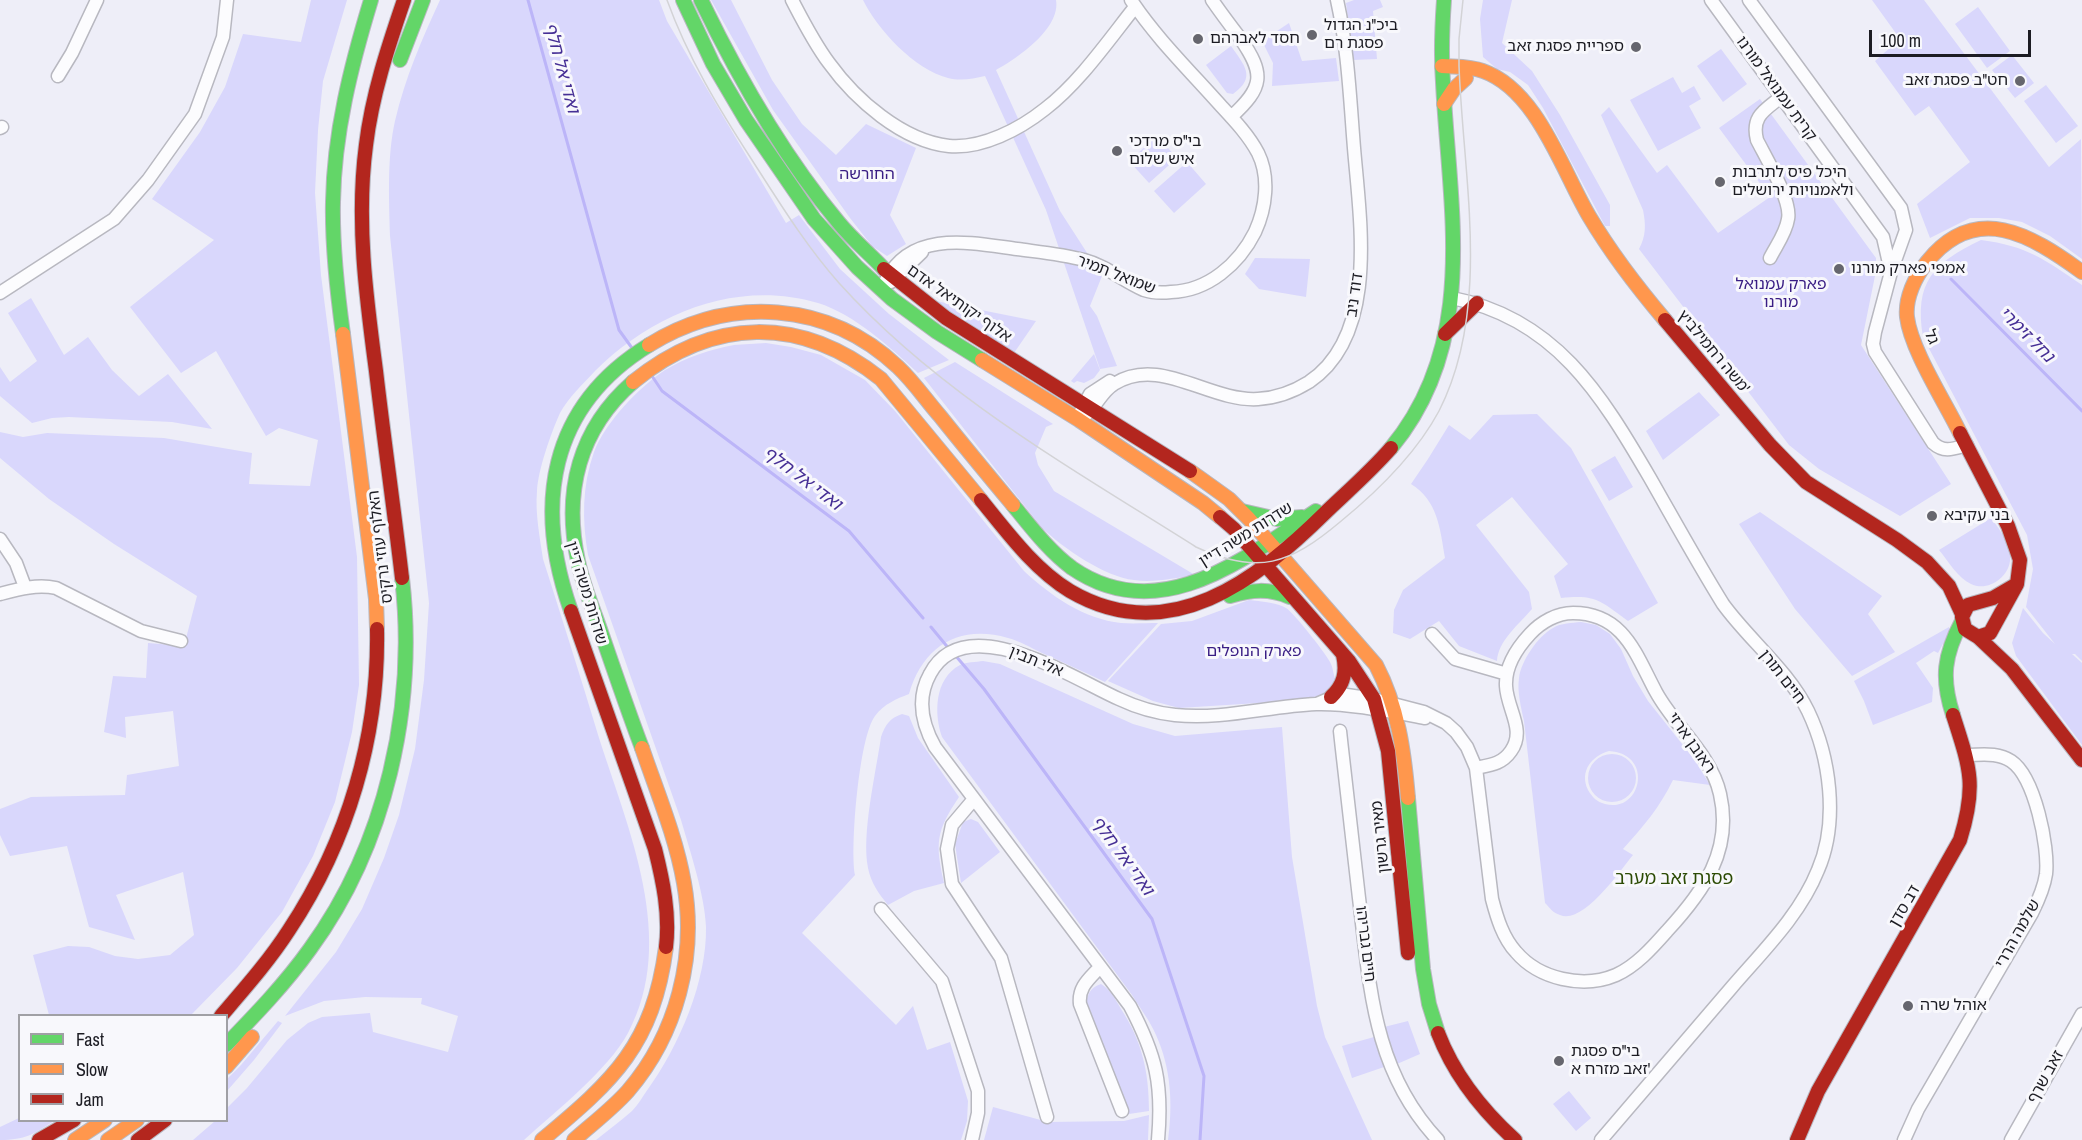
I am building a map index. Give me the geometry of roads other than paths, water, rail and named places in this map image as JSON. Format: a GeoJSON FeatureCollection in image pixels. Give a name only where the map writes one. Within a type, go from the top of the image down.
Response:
{"type":"FeatureCollection","features":[{"type":"Feature","properties":{"kind":"main road"},"geometry":{"type":"LineString","coordinates":[[340,129],[357,0]]}},
{"type":"Feature","properties":{"kind":"main road","name":"האלוף עוזי נרקיס"},"geometry":{"type":"LineString","coordinates":[[223,1014],[250,983],[290,928],[306,901],[341,829],[360,772],[376,683],[378,638],[376,599],[338,295],[333,222],[334,177],[340,129],[356,50],[371,0]]}},
{"type":"Feature","properties":{"kind":"main road"},"geometry":{"type":"LineString","coordinates":[[370,152],[374,103],[386,54],[404,0]]}},
{"type":"Feature","properties":{"kind":"main road"},"geometry":{"type":"LineString","coordinates":[[370,152],[392,82],[423,0]]}},
{"type":"Feature","properties":{"kind":"main road","name":"אלוף יקותיאל אדם"},"geometry":{"type":"LineString","coordinates":[[683,0],[717,72],[784,177],[827,235],[881,290],[937,332],[1079,420],[1203,503],[1234,529],[1253,552]]}},
{"type":"Feature","properties":{"kind":"main road","name":"אלוף יקותיאל אדם"},"geometry":{"type":"LineString","coordinates":[[701,0],[736,72],[798,168],[840,224],[892,277],[946,318],[1195,474],[1242,511],[1275,549]]}},
{"type":"Feature","properties":{"kind":"main road","name":"שדרות משה דיין"},"geometry":{"type":"LineString","coordinates":[[1275,549],[1293,543],[1383,458],[1412,417],[1429,381],[1444,335],[1452,298],[1454,275],[1453,217],[1442,70],[1444,0]]}},
{"type":"Feature","properties":{"kind":"main road","name":"משה רחמילביץ'"},"geometry":{"type":"LineString","coordinates":[[1442,70],[1476,68],[1500,80],[1523,100],[1535,115],[1588,216],[1632,281],[1770,445],[1806,482],[1910,549],[1927,562],[1949,586],[1976,602]]}},
{"type":"Feature","properties":{"kind":"main road","name":"משה רחמילביץ'"},"geometry":{"type":"LineString","coordinates":[[1442,70],[1508,88]]}},
{"type":"Feature","properties":{"kind":"main road"},"geometry":{"type":"LineString","coordinates":[[1444,104],[1466,78]]}},
{"type":"Feature","properties":{"kind":"main road","name":"האלוף עוזי נרקיס"},"geometry":{"type":"LineString","coordinates":[[228,1043],[271,999],[324,929],[344,897],[360,866],[375,828],[400,727],[407,639],[404,598],[371,334],[365,264],[370,152]]}},
{"type":"Feature","properties":{"kind":"main road","name":"גל"},"geometry":{"type":"LineString","coordinates":[[1995,624],[2017,584],[2020,560],[2013,537],[1915,345],[1909,329],[1907,310],[1920,271],[1936,251],[1970,231],[1988,228],[2015,232],[2043,245],[2082,272]]}},
{"type":"Feature","properties":{"kind":"main road"},"geometry":{"type":"LineString","coordinates":[[1444,335],[1477,303]]}},
{"type":"Feature","properties":{"kind":"main road","name":"שדרות משה דיין"},"geometry":{"type":"LineString","coordinates":[[542,1140],[606,1084],[627,1059],[646,1024],[661,983],[667,953],[668,918],[659,862],[562,584],[552,543],[551,521],[555,474],[574,420],[602,384],[640,351],[675,329],[735,312],[775,312],[806,316],[830,323],[862,339],[897,366],[1039,538],[1073,569],[1104,584],[1148,592],[1188,587],[1222,571],[1253,552]]}},
{"type":"Feature","properties":{"kind":"main road","name":"שדרות משה דיין"},"geometry":{"type":"LineString","coordinates":[[574,1140],[635,1083],[656,1052],[681,989],[688,956],[686,897],[676,846],[582,578],[573,541],[574,489],[586,443],[603,414],[634,382],[676,352],[717,336],[773,332],[823,343],[851,357],[883,381],[1023,552],[1062,586],[1091,602],[1130,612],[1179,611],[1205,603],[1226,592],[1265,567],[1275,549],[1310,515],[1352,487]]}},
{"type":"Feature","properties":{"kind":"main road"},"geometry":{"type":"LineString","coordinates":[[1242,511],[1277,519],[1310,515]]}},
{"type":"Feature","properties":{"kind":"main road"},"geometry":{"type":"LineString","coordinates":[[1253,552],[1275,549]]}},
{"type":"Feature","properties":{"kind":"main road","name":"מאיר גרשון"},"geometry":{"type":"LineString","coordinates":[[1275,549],[1369,655],[1385,679],[1395,708],[1406,773],[1421,959],[1430,1007],[1440,1038],[1464,1082],[1487,1113],[1515,1140]]}},
{"type":"Feature","properties":{"kind":"main road","name":"מאיר גרשון"},"geometry":{"type":"LineString","coordinates":[[1253,552],[1343,655],[1366,684],[1376,705],[1390,762],[1409,960],[1418,1010],[1428,1043],[1448,1080],[1463,1103],[1496,1140]]}},
{"type":"Feature","properties":{"kind":"main road"},"geometry":{"type":"LineString","coordinates":[[1222,571],[1291,567]]}},
{"type":"Feature","properties":{"kind":"main road"},"geometry":{"type":"LineString","coordinates":[[2012,669],[1965,629],[1962,617],[1964,609],[1976,602],[1999,595],[2017,584]]}},
{"type":"Feature","properties":{"kind":"main road","name":"משה רחמילביץ'"},"geometry":{"type":"LineString","coordinates":[[1949,586],[1962,617]]}},
{"type":"Feature","properties":{"kind":"main road"},"geometry":{"type":"LineString","coordinates":[[1205,603],[1257,589],[1270,590],[1293,598]]}},
{"type":"Feature","properties":{"kind":"main road"},"geometry":{"type":"LineString","coordinates":[[1976,602],[1989,604],[1993,608],[2000,647],[2012,669],[2082,760]]}},
{"type":"Feature","properties":{"kind":"main road","name":"דב סדן"},"geometry":{"type":"LineString","coordinates":[[1797,1140],[1818,1091],[1960,840],[1969,807],[1971,789],[1966,755],[1949,704],[1945,672],[1946,659],[1962,617]]}},
{"type":"Feature","properties":{"kind":"main road"},"geometry":{"type":"LineString","coordinates":[[1945,672],[1960,645],[1975,636],[1986,635],[1995,624]]}},
{"type":"Feature","properties":{"kind":"main road"},"geometry":{"type":"LineString","coordinates":[[1331,697],[1344,682],[1346,667],[1343,655]]}},
{"type":"Feature","properties":{"kind":"main road"},"geometry":{"type":"LineString","coordinates":[[228,1065],[253,1035],[298,964]]}},
{"type":"Feature","properties":{"kind":"main road"},"geometry":{"type":"LineString","coordinates":[[215,1014],[250,983]]}},
{"type":"Feature","properties":{"kind":"main road"},"geometry":{"type":"LineString","coordinates":[[39,1140],[70,1122]]}},
{"type":"Feature","properties":{"kind":"main road"},"geometry":{"type":"LineString","coordinates":[[75,1140],[102,1122]]}},
{"type":"Feature","properties":{"kind":"main road"},"geometry":{"type":"LineString","coordinates":[[108,1140],[134,1122]]}},
{"type":"Feature","properties":{"kind":"main road"},"geometry":{"type":"LineString","coordinates":[[138,1140],[162,1122]]}},
{"type":"Feature","properties":{"kind":"street"},"geometry":{"type":"LineString","coordinates":[[57,76],[72,53],[97,0]]}},
{"type":"Feature","properties":{"kind":"street"},"geometry":{"type":"LineString","coordinates":[[0,293],[114,219],[148,180],[195,114],[223,38],[227,0]]}},
{"type":"Feature","properties":{"kind":"street"},"geometry":{"type":"LineString","coordinates":[[792,0],[816,45],[853,92],[900,128],[949,146],[964,146],[993,138],[1022,124],[1047,108],[1070,86],[1134,7]]}},
{"type":"Feature","properties":{"kind":"street"},"geometry":{"type":"LineString","coordinates":[[1212,0],[1255,61],[1258,75],[1257,83],[1246,104],[1231,117]]}},
{"type":"Feature","properties":{"kind":"street","name":"דוד ניב"},"geometry":{"type":"LineString","coordinates":[[1079,420],[1087,408],[1107,389],[1123,379],[1152,374],[1238,399],[1279,396],[1303,386],[1328,366],[1336,355],[1350,327],[1354,313],[1358,282],[1360,225],[1347,51],[1337,0]]}},
{"type":"Feature","properties":{"kind":"street","name":"קרית עמנואל מורנו"},"geometry":{"type":"LineString","coordinates":[[1711,0],[1883,237],[1891,272]]}},
{"type":"Feature","properties":{"kind":"street","name":"קרית עמנואל מורנו"},"geometry":{"type":"LineString","coordinates":[[1749,0],[1901,208],[1906,230],[1891,272],[1875,332],[1873,344],[1875,352],[1933,443],[1939,449],[1947,451],[1966,445]]}},
{"type":"Feature","properties":{"kind":"street","name":"שמואל תמיר"},"geometry":{"type":"LineString","coordinates":[[881,290],[892,277],[932,244],[957,242],[1084,260],[1110,269],[1147,291],[1181,292],[1197,289],[1215,278],[1236,260],[1255,231],[1262,214],[1265,197],[1262,162],[1246,135],[1134,7]]}},
{"type":"Feature","properties":{"kind":"street"},"geometry":{"type":"LineString","coordinates":[[1770,258],[1786,228],[1788,205],[1757,140],[1755,128],[1758,117],[1781,97]]}},
{"type":"Feature","properties":{"kind":"street","name":"חיים תורן"},"geometry":{"type":"LineString","coordinates":[[1452,298],[1477,303],[1499,311],[1535,333],[1570,363],[1597,393],[1622,430],[1723,604],[1801,698],[1815,728],[1827,778],[1830,809],[1827,836],[1819,868],[1802,900],[1770,943],[1601,1140]]}},
{"type":"Feature","properties":{"kind":"street"},"geometry":{"type":"LineString","coordinates":[[0,539],[16,562],[25,587]]}},
{"type":"Feature","properties":{"kind":"street"},"geometry":{"type":"LineString","coordinates":[[0,594],[25,587],[56,588],[141,631],[181,641]]}},
{"type":"Feature","properties":{"kind":"street","name":"ראובן ארזי"},"geometry":{"type":"LineString","coordinates":[[1376,705],[1395,708],[1446,723],[1462,740],[1476,768],[1492,899],[1497,916],[1516,953],[1542,972],[1560,978],[1587,981],[1602,980],[1626,969],[1648,951],[1692,904],[1711,875],[1717,857],[1723,822],[1723,808],[1716,779],[1700,752],[1657,694],[1630,643],[1613,625],[1594,615],[1576,613],[1558,615],[1531,632],[1515,653],[1507,674],[1508,699],[1518,738],[1513,748],[1502,760],[1494,765],[1476,768]]}},
{"type":"Feature","properties":{"kind":"street"},"geometry":{"type":"LineString","coordinates":[[1432,634],[1455,658],[1507,674]]}},
{"type":"Feature","properties":{"kind":"street","name":"אלי תבין"},"geometry":{"type":"LineString","coordinates":[[1158,1140],[1160,1098],[1155,1062],[1147,1041],[1130,1006],[935,747],[922,712],[924,688],[932,669],[949,654],[961,648],[983,645],[1025,654],[1119,699],[1172,715],[1213,716],[1317,704],[1376,705]]}},
{"type":"Feature","properties":{"kind":"street","name":"אלי תבין"},"geometry":{"type":"LineString","coordinates":[[1317,704],[1331,697],[1345,694],[1376,705]]}},
{"type":"Feature","properties":{"kind":"street","name":"חיים גבריהו"},"geometry":{"type":"LineString","coordinates":[[1340,731],[1368,969],[1379,1036],[1404,1094],[1438,1140]]}},
{"type":"Feature","properties":{"kind":"street","name":"שלמה הררי"},"geometry":{"type":"LineString","coordinates":[[1904,1140],[1918,1109],[2032,914],[2046,875],[2047,850],[2044,835],[2026,777],[2014,763],[2005,758],[1996,755],[1966,755]]}},
{"type":"Feature","properties":{"kind":"street"},"geometry":{"type":"LineString","coordinates":[[974,799],[952,825],[947,849],[952,884],[1001,958],[1047,1116]]}},
{"type":"Feature","properties":{"kind":"street"},"geometry":{"type":"LineString","coordinates":[[881,909],[942,981],[978,1091],[978,1113],[972,1140]]}},
{"type":"Feature","properties":{"kind":"street"},"geometry":{"type":"LineString","coordinates":[[1100,967],[1083,985],[1079,996],[1080,1004],[1122,1111]]}},
{"type":"Feature","properties":{"kind":"street","name":"זאב שרף"},"geometry":{"type":"LineString","coordinates":[[2011,1140],[2082,1014]]}},
{"type":"Feature","properties":{"kind":"waterway","name":"ואדי אל חלף"},"geometry":{"type":"LineString","coordinates":[[528,0],[619,330],[632,348]]}},
{"type":"Feature","properties":{"kind":"waterway","name":"נחל זימרי"},"geometry":{"type":"LineString","coordinates":[[1951,279],[2082,411]]}},
{"type":"Feature","properties":{"kind":"waterway","name":"ואדי אל חלף"},"geometry":{"type":"LineString","coordinates":[[652,376],[662,391],[849,531],[923,618]]}},
{"type":"Feature","properties":{"kind":"waterway","name":"ואדי אל חלף"},"geometry":{"type":"LineString","coordinates":[[931,627],[950,650]]}},
{"type":"Feature","properties":{"kind":"waterway","name":"ואדי אל חלף"},"geometry":{"type":"LineString","coordinates":[[955,655],[984,689],[1152,919],[1204,1076],[1200,1140]]}},
{"type":"Feature","properties":{"kind":"tram line"},"geometry":{"type":"LineString","coordinates":[[667,0],[684,42],[705,83],[783,208],[827,269],[878,323],[919,360],[963,394],[1054,458],[1196,547],[1218,556],[1256,563],[1289,556],[1305,548],[1340,522],[1382,485],[1408,457],[1430,427],[1455,371],[1465,329],[1470,286],[1468,197],[1459,66],[1463,0]]}},
{"type":"Feature","properties":{"kind":"place","name":"ביכ\"נ הגדול פסגת רם"},"geometry":{"type":"Point","coordinates":[1312,35]}},
{"type":"Feature","properties":{"kind":"place","name":"חסד לאברהם"},"geometry":{"type":"Point","coordinates":[1198,39]}},
{"type":"Feature","properties":{"kind":"place","name":"ספריית פסגת זאב"},"geometry":{"type":"Point","coordinates":[1636,47]}},
{"type":"Feature","properties":{"kind":"place","name":"חט\"ב פסגת זאב"},"geometry":{"type":"Point","coordinates":[2020,81]}},
{"type":"Feature","properties":{"kind":"place","name":"בי\"ס מרדכי איש שלום"},"geometry":{"type":"Point","coordinates":[1117,151]}},
{"type":"Feature","properties":{"kind":"place","name":"היכל פיס לתרבות ולאמנויות ירושלים"},"geometry":{"type":"Point","coordinates":[1720,182]}},
{"type":"Feature","properties":{"kind":"place","name":"אמפי פארק מורנו"},"geometry":{"type":"Point","coordinates":[1839,269]}},
{"type":"Feature","properties":{"kind":"place","name":"בני עקיבא"},"geometry":{"type":"Point","coordinates":[1932,516]}},
{"type":"Feature","properties":{"kind":"place","name":"אוהל שרה"},"geometry":{"type":"Point","coordinates":[1908,1006]}},
{"type":"Feature","properties":{"kind":"place","name":"בי\"ס פסגת זאב מזרח א'"},"geometry":{"type":"Point","coordinates":[1559,1061]}},
{"type":"Feature","properties":{"kind":"district","name":"פסגת זאב מערב"},"geometry":{"type":"Point","coordinates":[1674,879]}},
{"type":"Feature","properties":{"kind":"park label","name":"החורשה"},"geometry":{"type":"Point","coordinates":[867,175]}},
{"type":"Feature","properties":{"kind":"park label","name":"פארק עמנואל מורנו"},"geometry":{"type":"Point","coordinates":[1781,294]}},
{"type":"Feature","properties":{"kind":"park label","name":"פארק הנופלים"},"geometry":{"type":"Point","coordinates":[1254,652]}}]}
